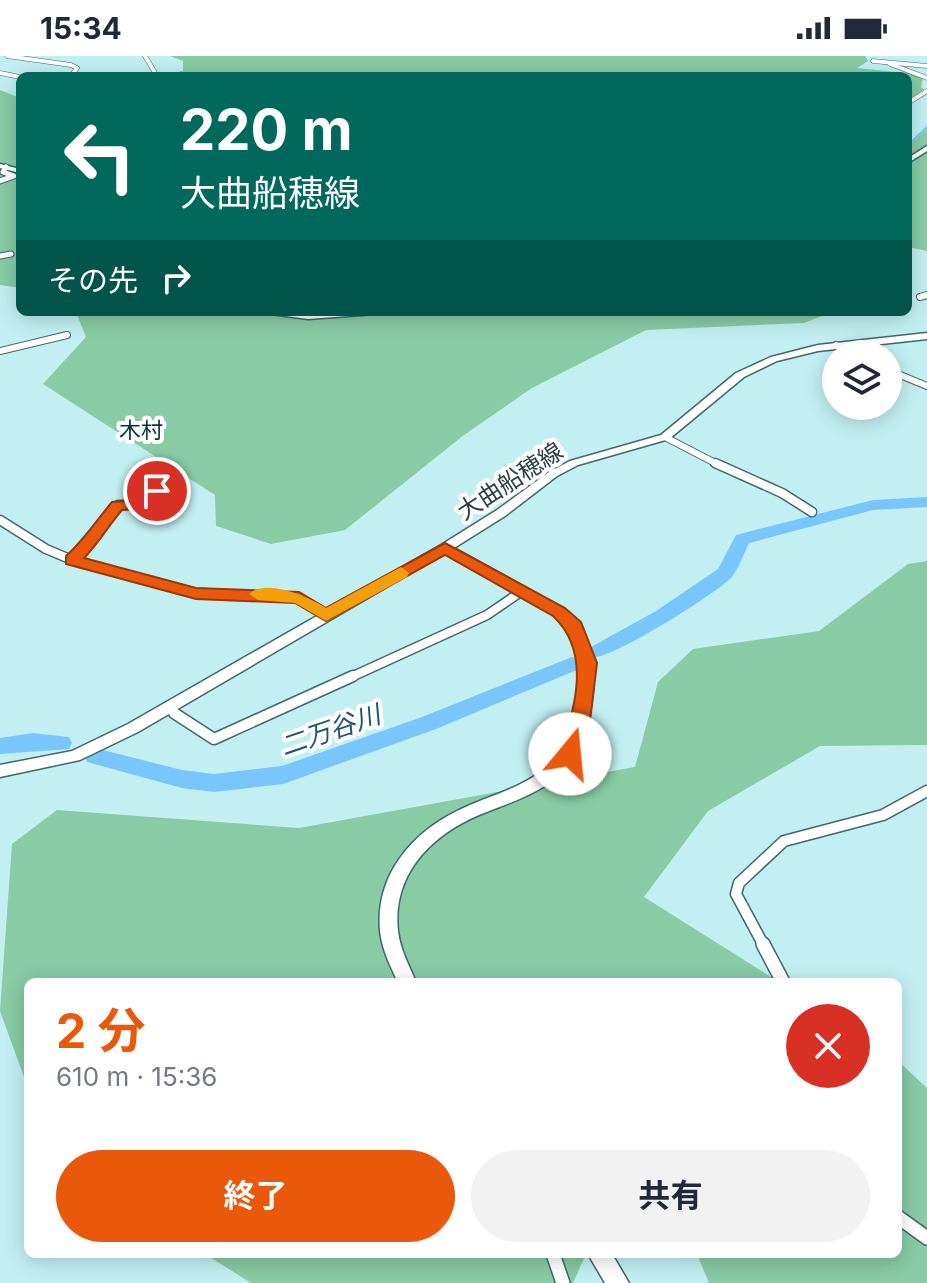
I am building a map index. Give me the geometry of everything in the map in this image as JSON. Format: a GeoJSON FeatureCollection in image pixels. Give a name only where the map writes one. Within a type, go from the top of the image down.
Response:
{"type":"FeatureCollection","features":[{"type":"Feature","properties":{"kind":"main road","name":"大曲船穂線"},"geometry":{"type":"LineString","coordinates":[[887,340],[927,336]]}},
{"type":"Feature","properties":{"kind":"main road","name":"大曲船穂線"},"geometry":{"type":"LineString","coordinates":[[0,771],[49,763],[102,744],[445,548],[574,463],[665,437],[740,375],[774,359],[822,348]]}},
{"type":"Feature","properties":{"kind":"main road"},"geometry":{"type":"LineString","coordinates":[[405,978],[394,959],[386,924],[391,888],[406,860],[425,838],[456,818],[555,770],[570,754],[580,721],[588,663],[575,627],[559,612],[445,548]]}},
{"type":"Feature","properties":{"kind":"main road"},"geometry":{"type":"LineString","coordinates":[[602,1258],[618,1283]]}},
{"type":"Feature","properties":{"kind":"street"},"geometry":{"type":"LineString","coordinates":[[7,56],[75,66],[76,72]]}},
{"type":"Feature","properties":{"kind":"street"},"geometry":{"type":"LineString","coordinates":[[873,61],[927,66]]}},
{"type":"Feature","properties":{"kind":"street"},"geometry":{"type":"LineString","coordinates":[[888,62],[927,78],[923,82],[927,90]]}},
{"type":"Feature","properties":{"kind":"street"},"geometry":{"type":"LineString","coordinates":[[0,181],[14,176],[3,172],[3,167]]}},
{"type":"Feature","properties":{"kind":"street"},"geometry":{"type":"LineString","coordinates":[[0,256],[11,254]]}},
{"type":"Feature","properties":{"kind":"street"},"geometry":{"type":"LineString","coordinates":[[301,316],[321,316]]}},
{"type":"Feature","properties":{"kind":"street"},"geometry":{"type":"LineString","coordinates":[[0,351],[67,335]]}},
{"type":"Feature","properties":{"kind":"street"},"geometry":{"type":"LineString","coordinates":[[902,376],[927,386]]}},
{"type":"Feature","properties":{"kind":"street"},"geometry":{"type":"LineString","coordinates":[[665,437],[736,474],[782,493],[812,512]]}},
{"type":"Feature","properties":{"kind":"street"},"geometry":{"type":"LineString","coordinates":[[72,560],[92,541],[95,531],[118,505],[142,505],[150,495],[163,491]]}},
{"type":"Feature","properties":{"kind":"street"},"geometry":{"type":"LineString","coordinates":[[0,520],[46,549],[72,560],[196,593],[299,598],[326,616]]}},
{"type":"Feature","properties":{"kind":"street"},"geometry":{"type":"LineString","coordinates":[[174,713],[214,739],[487,615],[522,591]]}},
{"type":"Feature","properties":{"kind":"street"},"geometry":{"type":"LineString","coordinates":[[781,978],[736,894],[739,883],[784,841],[883,815],[927,791]]}},
{"type":"Feature","properties":{"kind":"street"},"geometry":{"type":"LineString","coordinates":[[902,1220],[927,1238]]}},
{"type":"Feature","properties":{"kind":"street"},"geometry":{"type":"LineString","coordinates":[[554,1258],[563,1283]]}},
{"type":"Feature","properties":{"kind":"green space"},"geometry":{"type":"Polygon","coordinates":[[[170,56],[865,56],[868,61],[857,68],[895,72],[183,72],[183,61],[170,56]]]}},
{"type":"Feature","properties":{"kind":"green space"},"geometry":{"type":"Polygon","coordinates":[[[912,74],[924,75],[921,87],[927,92],[923,97],[912,99],[912,74]]]}},
{"type":"Feature","properties":{"kind":"green space"},"geometry":{"type":"Polygon","coordinates":[[[0,90],[16,96],[16,287],[0,285],[0,90]]]}},
{"type":"Feature","properties":{"kind":"green space"},"geometry":{"type":"Polygon","coordinates":[[[927,129],[927,251],[912,248],[912,142],[927,129]]]}},
{"type":"Feature","properties":{"kind":"green space"},"geometry":{"type":"Polygon","coordinates":[[[78,316],[822,316],[804,323],[646,330],[532,388],[464,435],[345,530],[271,544],[216,526],[215,495],[43,384],[86,337],[78,316]]]}},
{"type":"Feature","properties":{"kind":"green space"},"geometry":{"type":"Polygon","coordinates":[[[927,561],[927,745],[820,746],[708,811],[644,897],[773,978],[24,978],[24,1077],[0,1011],[12,844],[57,810],[299,828],[635,767],[658,682],[693,649],[819,631],[908,564],[927,561]]]}},
{"type":"Feature","properties":{"kind":"green space"},"geometry":{"type":"Polygon","coordinates":[[[902,1065],[927,1088],[927,1283],[709,1283],[699,1258],[902,1258],[902,1065]]]}},
{"type":"Feature","properties":{"kind":"green space"},"geometry":{"type":"Polygon","coordinates":[[[211,1258],[584,1258],[573,1283],[251,1283],[211,1258]]]}},
{"type":"Feature","properties":{"kind":"waterway"},"geometry":{"type":"LineString","coordinates":[[912,141],[927,127]]}},
{"type":"Feature","properties":{"kind":"waterway","name":"二万谷川"},"geometry":{"type":"LineString","coordinates":[[598,652],[663,616],[725,573],[742,539],[873,505],[927,502]]}},
{"type":"Feature","properties":{"kind":"waterway","name":"二万谷川"},"geometry":{"type":"LineString","coordinates":[[95,756],[182,779],[214,783],[283,775],[429,723],[572,664]]}},
{"type":"Feature","properties":{"kind":"waterway","name":"二万谷川"},"geometry":{"type":"LineString","coordinates":[[0,746],[33,741],[61,743]]}},
{"type":"Feature","properties":{"kind":"slow traffic"},"geometry":{"type":"LineString","coordinates":[[258,594],[299,598],[326,616],[401,573]]}},
{"type":"Feature","properties":{"kind":"district","name":"木村"},"geometry":{"type":"Point","coordinates":[141,430]}},
{"type":"Feature","properties":{"kind":"route"},"geometry":{"type":"LineString","coordinates":[[157,491],[142,505],[118,505],[95,531],[92,541],[72,560],[196,593],[299,598],[326,616],[445,548],[559,612],[575,627],[588,663],[580,721],[570,754]]}}]}
